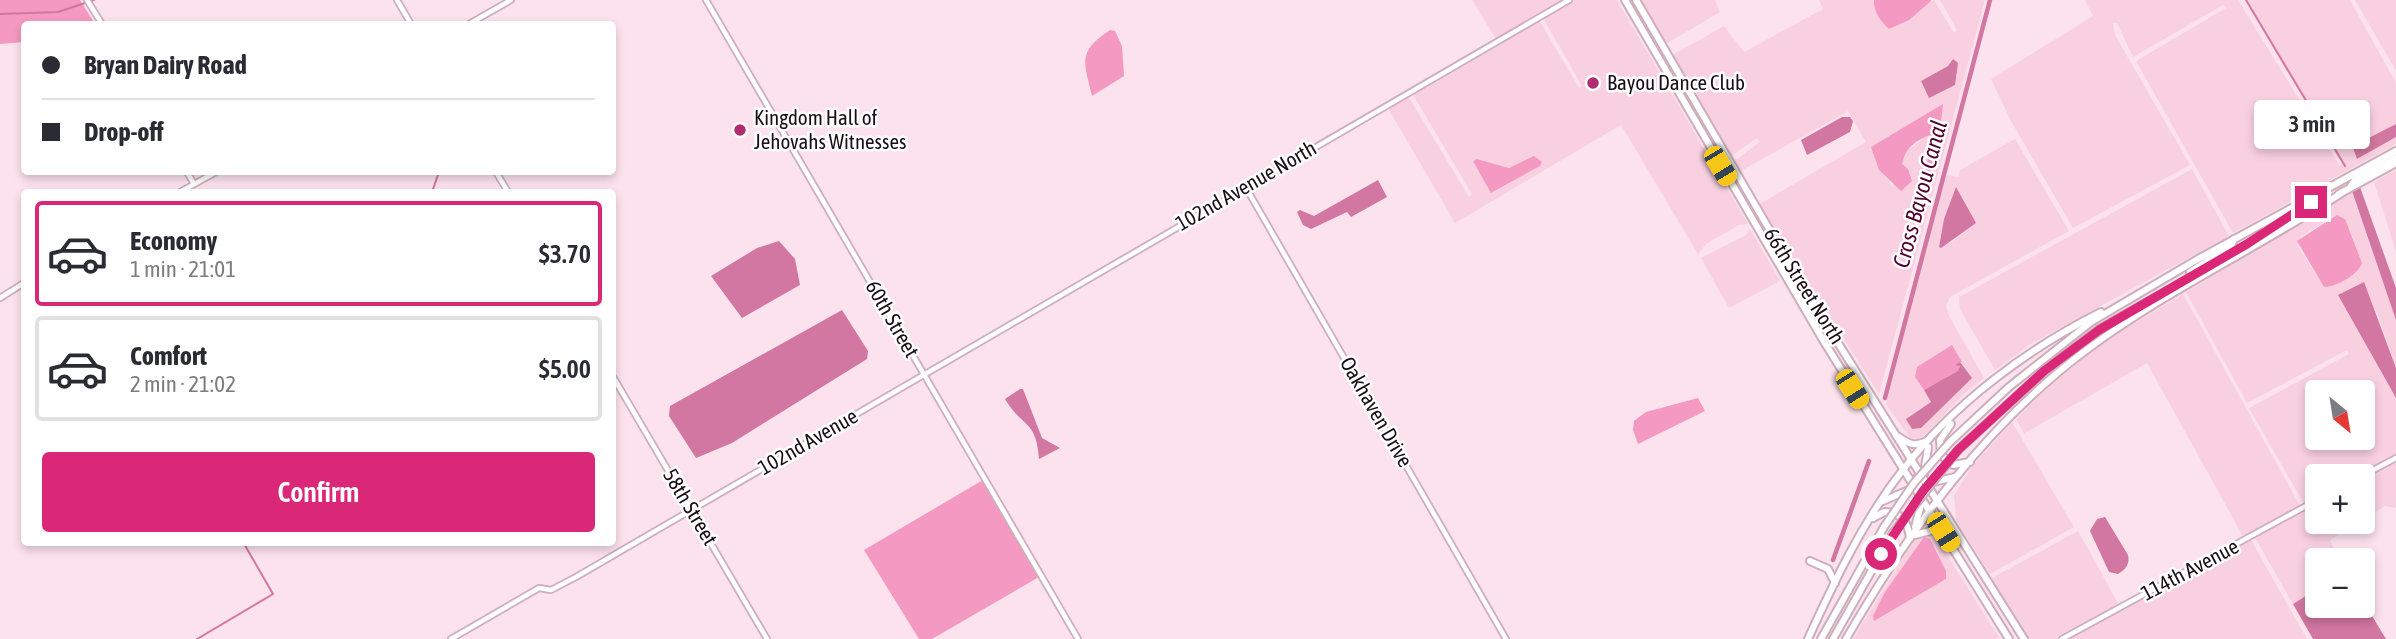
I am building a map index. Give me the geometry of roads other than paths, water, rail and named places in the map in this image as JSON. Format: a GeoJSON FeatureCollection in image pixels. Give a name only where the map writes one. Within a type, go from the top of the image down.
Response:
{"type":"FeatureCollection","features":[{"type":"Feature","properties":{"kind":"main road","name":"66th Street North"},"geometry":{"type":"LineString","coordinates":[[1625,0],[1718,162],[1903,469],[1910,480],[1922,485]]}},
{"type":"Feature","properties":{"kind":"main road","name":"66th Street North"},"geometry":{"type":"LineString","coordinates":[[1636,0],[1752,201],[1917,469],[1922,485]]}},
{"type":"Feature","properties":{"kind":"main road"},"geometry":{"type":"LineString","coordinates":[[1808,639],[1870,520],[1903,469],[1960,411],[2030,352],[2396,150]]}},
{"type":"Feature","properties":{"kind":"main road"},"geometry":{"type":"LineString","coordinates":[[1846,639],[1910,538],[1970,462],[2021,405],[2090,347],[2152,306],[2291,227],[2345,191],[2355,180],[2396,158]]}},
{"type":"Feature","properties":{"kind":"main road"},"geometry":{"type":"LineString","coordinates":[[1718,162],[1725,166],[1739,189],[1752,201]]}},
{"type":"Feature","properties":{"kind":"main road"},"geometry":{"type":"LineString","coordinates":[[1833,639],[1893,533],[1958,450],[2076,346],[2175,285],[2396,163]]}},
{"type":"Feature","properties":{"kind":"main road"},"geometry":{"type":"LineString","coordinates":[[2247,244],[2278,221],[2309,204],[2314,195]]}},
{"type":"Feature","properties":{"kind":"main road"},"geometry":{"type":"LineString","coordinates":[[2175,285],[2231,246],[2234,239]]}},
{"type":"Feature","properties":{"kind":"main road"},"geometry":{"type":"LineString","coordinates":[[1821,639],[1884,527],[1914,483],[1950,442],[2054,349],[2137,294]]}},
{"type":"Feature","properties":{"kind":"main road"},"geometry":{"type":"LineString","coordinates":[[1960,411],[1939,447],[1941,455],[1953,466],[1970,462]]}},
{"type":"Feature","properties":{"kind":"main road"},"geometry":{"type":"LineString","coordinates":[[1897,436],[1915,444],[1932,439]]}},
{"type":"Feature","properties":{"kind":"main road"},"geometry":{"type":"LineString","coordinates":[[1910,538],[1917,522],[1925,453],[1932,439]]}},
{"type":"Feature","properties":{"kind":"main road"},"geometry":{"type":"LineString","coordinates":[[1879,504],[1892,495],[1922,485],[1948,481],[1960,475]]}},
{"type":"Feature","properties":{"kind":"main road"},"geometry":{"type":"LineString","coordinates":[[1922,485],[1939,501],[2024,639]]}},
{"type":"Feature","properties":{"kind":"main road"},"geometry":{"type":"LineString","coordinates":[[1922,485],[1926,505]]}},
{"type":"Feature","properties":{"kind":"main road"},"geometry":{"type":"LineString","coordinates":[[1921,498],[2009,639]]}},
{"type":"Feature","properties":{"kind":"main road"},"geometry":{"type":"LineString","coordinates":[[1870,520],[1884,512],[1891,512],[1908,524],[1910,538]]}},
{"type":"Feature","properties":{"kind":"main road"},"geometry":{"type":"LineString","coordinates":[[1910,538],[1920,531],[1934,530],[1951,545]]}},
{"type":"Feature","properties":{"kind":"main road"},"geometry":{"type":"LineString","coordinates":[[1810,561],[1833,573],[1836,584]]}},
{"type":"Feature","properties":{"kind":"street"},"geometry":{"type":"LineString","coordinates":[[88,0],[100,21]]}},
{"type":"Feature","properties":{"kind":"street"},"geometry":{"type":"LineString","coordinates":[[397,0],[409,21]]}},
{"type":"Feature","properties":{"kind":"street"},"geometry":{"type":"LineString","coordinates":[[474,21],[511,0]]}},
{"type":"Feature","properties":{"kind":"street","name":"60th Street"},"geometry":{"type":"LineString","coordinates":[[706,0],[1078,639]]}},
{"type":"Feature","properties":{"kind":"street","name":"102nd Avenue North"},"geometry":{"type":"LineString","coordinates":[[924,375],[1569,0]]}},
{"type":"Feature","properties":{"kind":"street"},"geometry":{"type":"LineString","coordinates":[[189,175],[194,184]]}},
{"type":"Feature","properties":{"kind":"street"},"geometry":{"type":"LineString","coordinates":[[185,189],[210,175]]}},
{"type":"Feature","properties":{"kind":"street","name":"Oakhaven Drive"},"geometry":{"type":"LineString","coordinates":[[1245,186],[1506,639]]}},
{"type":"Feature","properties":{"kind":"street"},"geometry":{"type":"LineString","coordinates":[[0,298],[21,285]]}},
{"type":"Feature","properties":{"kind":"street","name":"102nd Avenue"},"geometry":{"type":"LineString","coordinates":[[691,509],[924,375]]}},
{"type":"Feature","properties":{"kind":"street","name":"58th Street"},"geometry":{"type":"LineString","coordinates":[[616,382],[767,639]]}},
{"type":"Feature","properties":{"kind":"street"},"geometry":{"type":"LineString","coordinates":[[2375,469],[2396,458]]}},
{"type":"Feature","properties":{"kind":"street","name":"114th Avenue"},"geometry":{"type":"LineString","coordinates":[[2062,639],[2305,507]]}},
{"type":"Feature","properties":{"kind":"street"},"geometry":{"type":"LineString","coordinates":[[451,639],[539,588],[551,590],[576,578],[691,509]]}},
{"type":"Feature","properties":{"kind":"waterway"},"geometry":{"type":"LineString","coordinates":[[0,14],[58,12],[94,0]]}},
{"type":"Feature","properties":{"kind":"waterway","name":"Cross Bayou Canal"},"geometry":{"type":"LineString","coordinates":[[1885,398],[1990,0]]}},
{"type":"Feature","properties":{"kind":"waterway"},"geometry":{"type":"LineString","coordinates":[[2246,0],[2345,166]]}},
{"type":"Feature","properties":{"kind":"waterway"},"geometry":{"type":"LineString","coordinates":[[433,189],[438,175]]}},
{"type":"Feature","properties":{"kind":"waterway","name":"Cross Bayou Canal"},"geometry":{"type":"LineString","coordinates":[[1833,560],[1869,461]]}},
{"type":"Feature","properties":{"kind":"waterway"},"geometry":{"type":"LineString","coordinates":[[197,639],[273,594],[245,546]]}},
{"type":"Feature","properties":{"kind":"place","name":"Bayou Dance Club"},"geometry":{"type":"Point","coordinates":[1593,83]}},
{"type":"Feature","properties":{"kind":"place","name":"Kingdom Hall of Jehovahs Witnesses"},"geometry":{"type":"Point","coordinates":[740,130]}}]}
